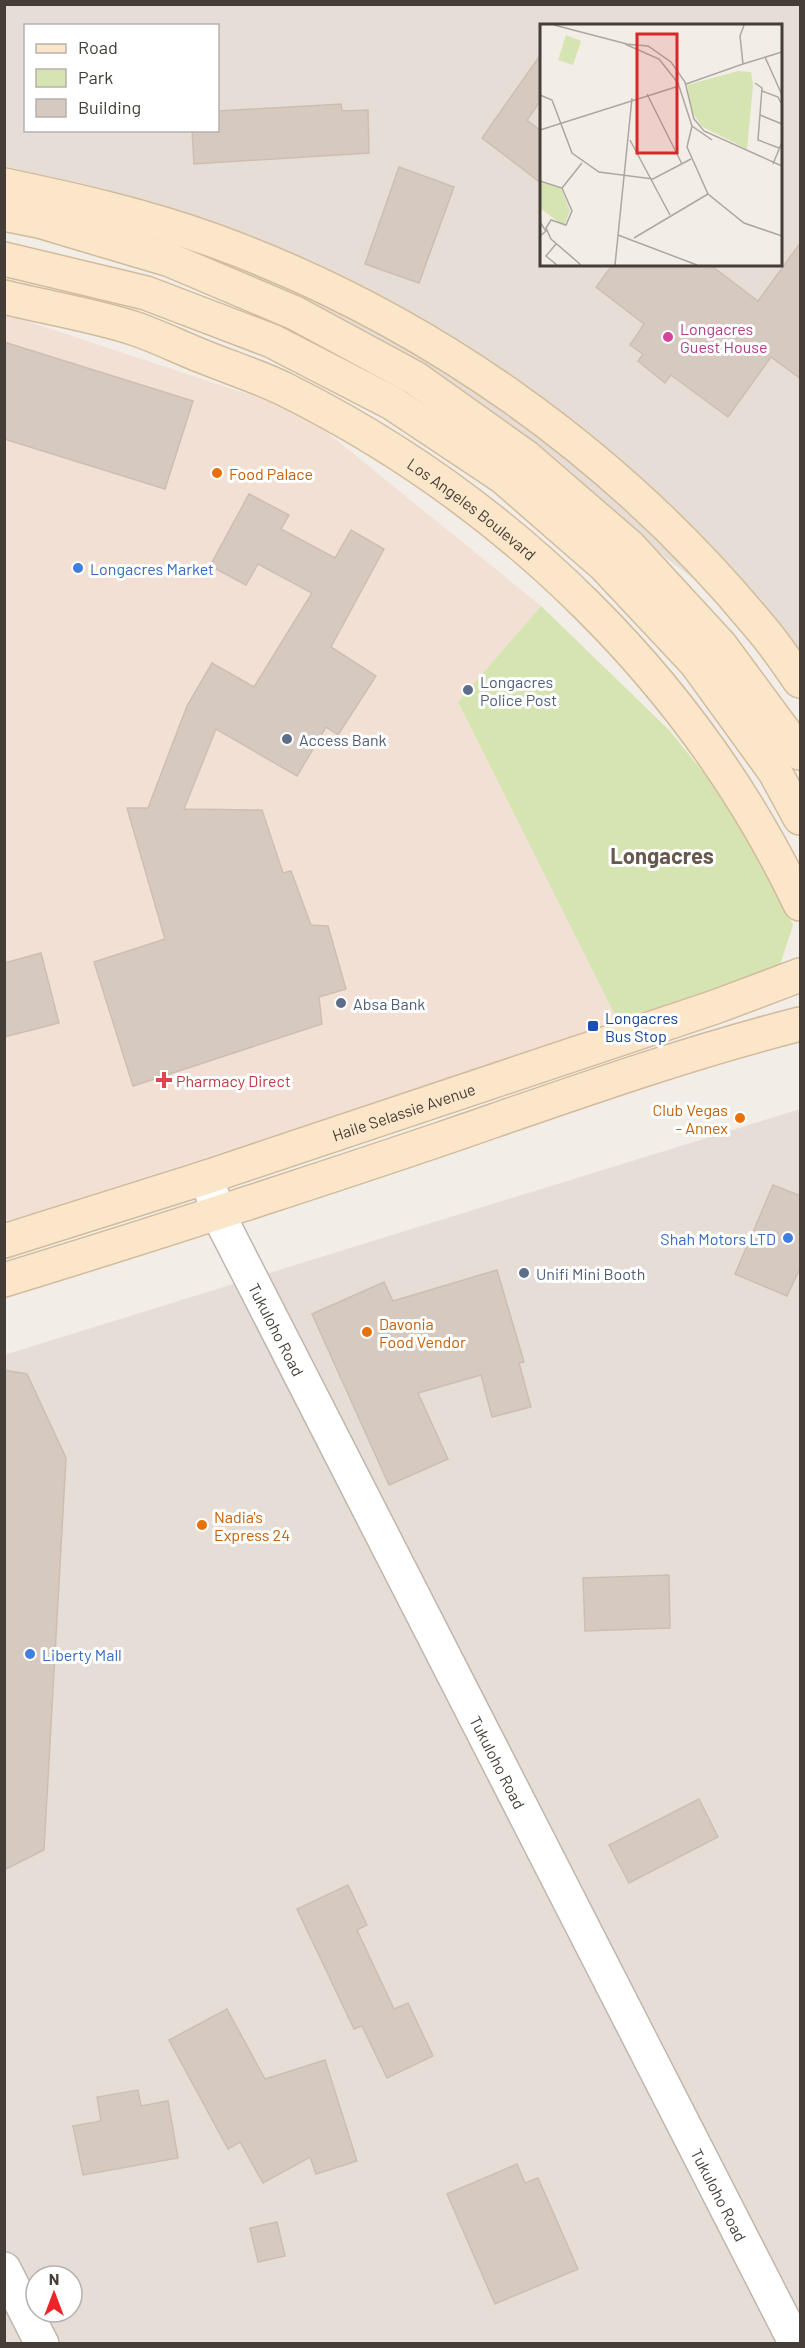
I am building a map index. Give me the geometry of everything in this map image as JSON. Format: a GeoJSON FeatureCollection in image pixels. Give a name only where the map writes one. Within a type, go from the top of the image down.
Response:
{"type":"FeatureCollection","features":[{"type":"Feature","properties":{"kind":"main road"},"geometry":{"type":"LineString","coordinates":[[4,185],[106,207],[214,240],[319,283],[419,336],[514,397],[603,466],[686,543],[761,627],[801,681]]}},
{"type":"Feature","properties":{"kind":"main road"},"geometry":{"type":"LineString","coordinates":[[4,214],[39,221],[170,260],[295,313],[415,378],[526,457],[628,546],[721,646],[801,753]]}},
{"type":"Feature","properties":{"kind":"main road"},"geometry":{"type":"LineString","coordinates":[[4,259],[146,293],[272,341],[392,403],[503,477],[604,565],[696,663],[775,772],[801,818]]}},
{"type":"Feature","properties":{"kind":"main road","name":"Los Angeles Boulevard"},"geometry":{"type":"LineString","coordinates":[[4,297],[136,329],[284,389],[365,432],[451,489],[515,538],[579,597],[639,660],[694,728],[743,800],[801,904]]}},
{"type":"Feature","properties":{"kind":"main road","name":"Haile Selassie Avenue"},"geometry":{"type":"LineString","coordinates":[[4,1240],[207,1178],[715,1007],[801,975]]}},
{"type":"Feature","properties":{"kind":"main road"},"geometry":{"type":"LineString","coordinates":[[4,1280],[218,1214],[726,1043],[801,1024]]}},
{"type":"Feature","properties":{"kind":"street","name":"Tukuloho Road"},"geometry":{"type":"LineString","coordinates":[[207,1178],[218,1214],[796,2343]]}},
{"type":"Feature","properties":{"kind":"street"},"geometry":{"type":"LineString","coordinates":[[4,2269],[42,2343]]}},
{"type":"Feature","properties":{"kind":"shaded area"},"geometry":{"type":"Polygon","coordinates":[[[5,5],[800,5],[800,659],[370,335],[5,213],[5,5]]]}},
{"type":"Feature","properties":{"kind":"shaded area"},"geometry":{"type":"Polygon","coordinates":[[[5,314],[302,412],[541,606],[458,702],[620,1025],[5,1222],[5,314]]]}},
{"type":"Feature","properties":{"kind":"shaded area"},"geometry":{"type":"Polygon","coordinates":[[[800,1109],[800,2343],[5,2343],[4,1355],[800,1109]]]}},
{"type":"Feature","properties":{"kind":"green space"},"geometry":{"type":"Polygon","coordinates":[[[541,606],[669,730],[737,814],[793,925],[779,968],[620,1025],[458,702],[541,606]]]}},
{"type":"Feature","properties":{"kind":"building"},"geometry":{"type":"Polygon","coordinates":[[[540,55],[540,101],[527,120],[540,130],[540,182],[482,138],[540,55]]]}},
{"type":"Feature","properties":{"kind":"building"},"geometry":{"type":"Polygon","coordinates":[[[341,104],[342,111],[368,110],[369,153],[194,164],[192,132],[219,132],[219,111],[341,104]]]}},
{"type":"Feature","properties":{"kind":"building"},"geometry":{"type":"Polygon","coordinates":[[[399,167],[454,187],[419,283],[365,264],[399,167]]]}},
{"type":"Feature","properties":{"kind":"building","name":"Longacres Guest House"},"geometry":{"type":"Polygon","coordinates":[[[801,242],[801,379],[771,357],[728,417],[671,375],[665,383],[638,361],[643,354],[630,345],[644,324],[596,287],[612,266],[712,266],[758,301],[801,242]]]}},
{"type":"Feature","properties":{"kind":"building"},"geometry":{"type":"Polygon","coordinates":[[[4,342],[193,401],[165,489],[4,439],[4,342]]]}},
{"type":"Feature","properties":{"kind":"building"},"geometry":{"type":"Polygon","coordinates":[[[249,494],[289,515],[281,529],[335,558],[351,530],[384,549],[331,647],[376,676],[338,735],[326,727],[297,776],[216,729],[184,809],[262,810],[283,873],[291,871],[311,925],[328,926],[346,989],[319,997],[322,1024],[133,1086],[94,962],[165,939],[127,808],[148,808],[187,706],[212,663],[254,687],[312,593],[258,564],[246,585],[210,566],[249,494]]]}},
{"type":"Feature","properties":{"kind":"building"},"geometry":{"type":"Polygon","coordinates":[[[41,953],[59,1023],[4,1037],[4,963],[41,953]]]}},
{"type":"Feature","properties":{"kind":"building"},"geometry":{"type":"Polygon","coordinates":[[[773,1185],[801,1196],[801,1266],[787,1296],[735,1274],[773,1185]]]}},
{"type":"Feature","properties":{"kind":"building"},"geometry":{"type":"Polygon","coordinates":[[[497,1270],[524,1362],[519,1363],[531,1407],[492,1417],[481,1375],[418,1393],[448,1459],[389,1485],[312,1314],[384,1282],[393,1301],[497,1270]]]}},
{"type":"Feature","properties":{"kind":"building","name":"Liberty Mall"},"geometry":{"type":"Polygon","coordinates":[[[4,1370],[27,1374],[66,1458],[44,1850],[4,1870],[4,1370]]]}},
{"type":"Feature","properties":{"kind":"building"},"geometry":{"type":"Polygon","coordinates":[[[669,1575],[670,1628],[585,1631],[583,1578],[669,1575]]]}},
{"type":"Feature","properties":{"kind":"building"},"geometry":{"type":"Polygon","coordinates":[[[699,1799],[718,1837],[629,1883],[609,1845],[699,1799]]]}},
{"type":"Feature","properties":{"kind":"building"},"geometry":{"type":"Polygon","coordinates":[[[348,1885],[367,1925],[357,1930],[394,2009],[408,2003],[433,2056],[387,2078],[362,2026],[354,2029],[297,1909],[348,1885]]]}},
{"type":"Feature","properties":{"kind":"building"},"geometry":{"type":"Polygon","coordinates":[[[227,2009],[265,2079],[325,2060],[357,2161],[316,2174],[310,2157],[263,2183],[240,2142],[228,2149],[169,2040],[227,2009]]]}},
{"type":"Feature","properties":{"kind":"building"},"geometry":{"type":"Polygon","coordinates":[[[138,2090],[141,2106],[168,2101],[178,2158],[83,2175],[73,2126],[101,2121],[97,2097],[138,2090]]]}},
{"type":"Feature","properties":{"kind":"building"},"geometry":{"type":"Polygon","coordinates":[[[517,2164],[525,2183],[538,2178],[578,2269],[495,2304],[447,2194],[517,2164]]]}},
{"type":"Feature","properties":{"kind":"building"},"geometry":{"type":"Polygon","coordinates":[[[277,2222],[285,2256],[258,2262],[250,2228],[277,2222]]]}},
{"type":"Feature","properties":{"kind":"place","name":"Longacres Guest House"},"geometry":{"type":"Point","coordinates":[668,337]}},
{"type":"Feature","properties":{"kind":"place","name":"Food Palace"},"geometry":{"type":"Point","coordinates":[217,473]}},
{"type":"Feature","properties":{"kind":"place","name":"Longacres Market"},"geometry":{"type":"Point","coordinates":[78,568]}},
{"type":"Feature","properties":{"kind":"place","name":"Longacres Police Post"},"geometry":{"type":"Point","coordinates":[468,690]}},
{"type":"Feature","properties":{"kind":"place","name":"Access Bank"},"geometry":{"type":"Point","coordinates":[287,739]}},
{"type":"Feature","properties":{"kind":"place","name":"Absa Bank"},"geometry":{"type":"Point","coordinates":[341,1003]}},
{"type":"Feature","properties":{"kind":"place","name":"Longacres Bus Stop"},"geometry":{"type":"Point","coordinates":[593,1026]}},
{"type":"Feature","properties":{"kind":"place","name":"Pharmacy Direct"},"geometry":{"type":"Point","coordinates":[164,1080]}},
{"type":"Feature","properties":{"kind":"place","name":"Club Vegas - Annex"},"geometry":{"type":"Point","coordinates":[740,1118]}},
{"type":"Feature","properties":{"kind":"place","name":"Shah Motors LTD"},"geometry":{"type":"Point","coordinates":[788,1238]}},
{"type":"Feature","properties":{"kind":"place","name":"Unifi Mini Booth"},"geometry":{"type":"Point","coordinates":[524,1273]}},
{"type":"Feature","properties":{"kind":"place","name":"Davonia Food Vendor"},"geometry":{"type":"Point","coordinates":[367,1332]}},
{"type":"Feature","properties":{"kind":"place","name":"Nadia's Express 24"},"geometry":{"type":"Point","coordinates":[202,1525]}},
{"type":"Feature","properties":{"kind":"place","name":"Liberty Mall"},"geometry":{"type":"Point","coordinates":[30,1654]}},
{"type":"Feature","properties":{"kind":"district","name":"Longacres"},"geometry":{"type":"Point","coordinates":[662,855]}}]}
